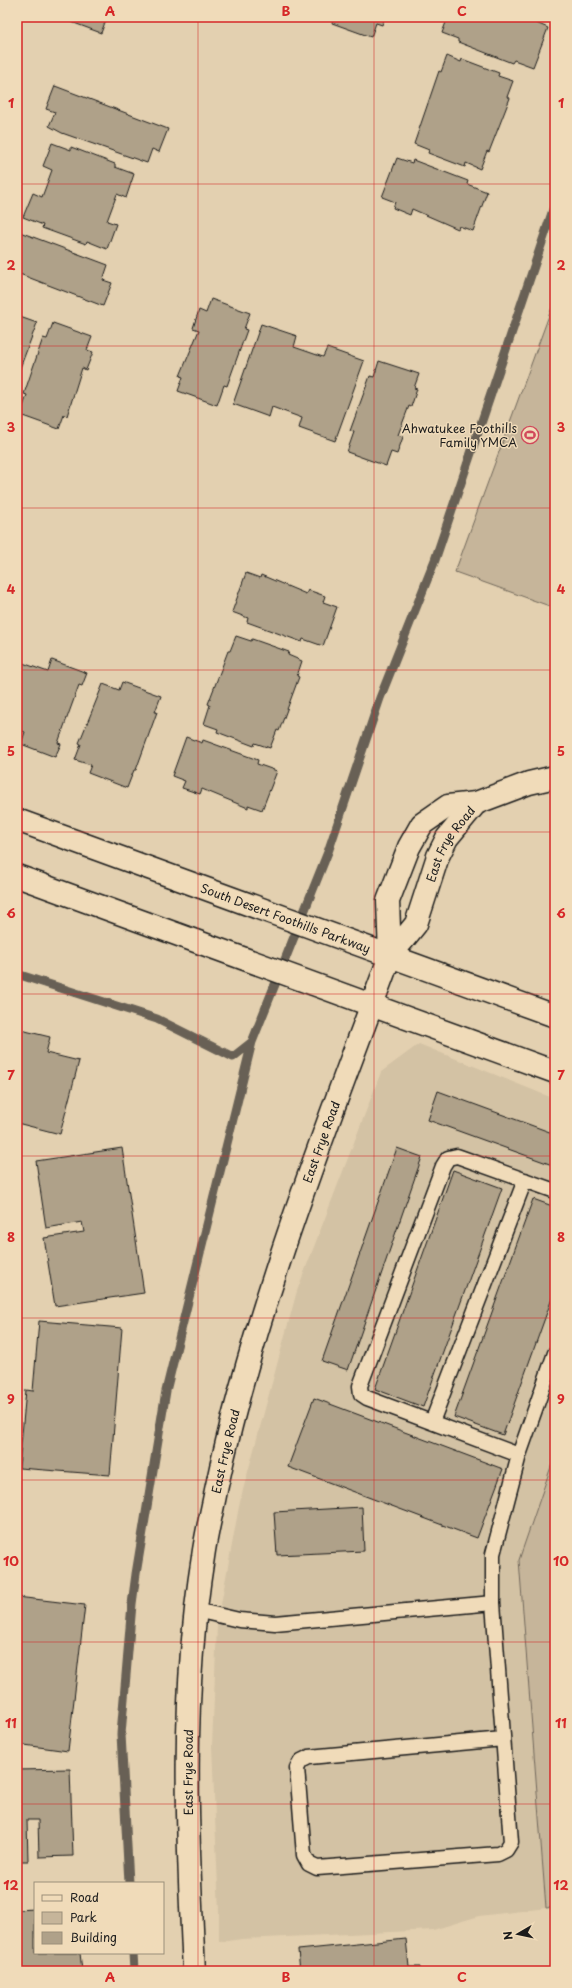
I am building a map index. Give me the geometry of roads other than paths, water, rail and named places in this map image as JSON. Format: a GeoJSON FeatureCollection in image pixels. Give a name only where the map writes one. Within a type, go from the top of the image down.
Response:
{"type":"FeatureCollection","features":[{"type":"Feature","properties":{"kind":"street"},"geometry":{"type":"LineString","coordinates":[[476,803],[506,791],[555,777]]}},
{"type":"Feature","properties":{"kind":"street","name":"East Frye Road"},"geometry":{"type":"LineString","coordinates":[[390,956],[388,901],[409,847],[422,824],[448,806],[476,803]]}},
{"type":"Feature","properties":{"kind":"street","name":"East Frye Road"},"geometry":{"type":"LineString","coordinates":[[194,1971],[187,1780],[191,1670],[196,1610],[203,1556],[233,1412],[299,1202],[390,956],[416,924],[438,856],[447,838],[476,803]]}},
{"type":"Feature","properties":{"kind":"street","name":"South Desert Foothills Parkway"},"geometry":{"type":"LineString","coordinates":[[17,820],[555,1016]]}},
{"type":"Feature","properties":{"kind":"street"},"geometry":{"type":"LineString","coordinates":[[409,847],[438,856]]}},
{"type":"Feature","properties":{"kind":"street"},"geometry":{"type":"LineString","coordinates":[[17,876],[555,1072]]}},
{"type":"Feature","properties":{"kind":"lane"},"geometry":{"type":"LineString","coordinates":[[519,1454],[367,1398],[361,1394],[360,1386],[443,1166],[448,1158],[457,1156],[555,1191]]}},
{"type":"Feature","properties":{"kind":"lane"},"geometry":{"type":"LineString","coordinates":[[432,1422],[525,1180]]}},
{"type":"Feature","properties":{"kind":"lane"},"geometry":{"type":"LineString","coordinates":[[503,1739],[309,1757],[301,1761],[297,1768],[304,1855],[309,1864],[317,1868],[498,1854],[506,1850],[511,1842],[493,1603],[493,1554],[519,1454],[555,1353]]}},
{"type":"Feature","properties":{"kind":"lane"},"geometry":{"type":"LineString","coordinates":[[196,1610],[238,1620],[275,1623],[493,1603]]}},
{"type":"Feature","properties":{"kind":"waterway"},"geometry":{"type":"LineString","coordinates":[[17,974],[157,1019],[233,1057],[252,1042],[328,852],[380,698],[435,560],[555,204]]}},
{"type":"Feature","properties":{"kind":"waterway"},"geometry":{"type":"LineString","coordinates":[[129,1882],[121,1734],[136,1574],[166,1391],[252,1042]]}},
{"type":"Feature","properties":{"kind":"waterway"},"geometry":{"type":"LineString","coordinates":[[133,1954],[134,1971]]}},
{"type":"Feature","properties":{"kind":"place","name":"Ahwatukee Foothills Family YMCA"},"geometry":{"type":"Point","coordinates":[530,435]}}]}
